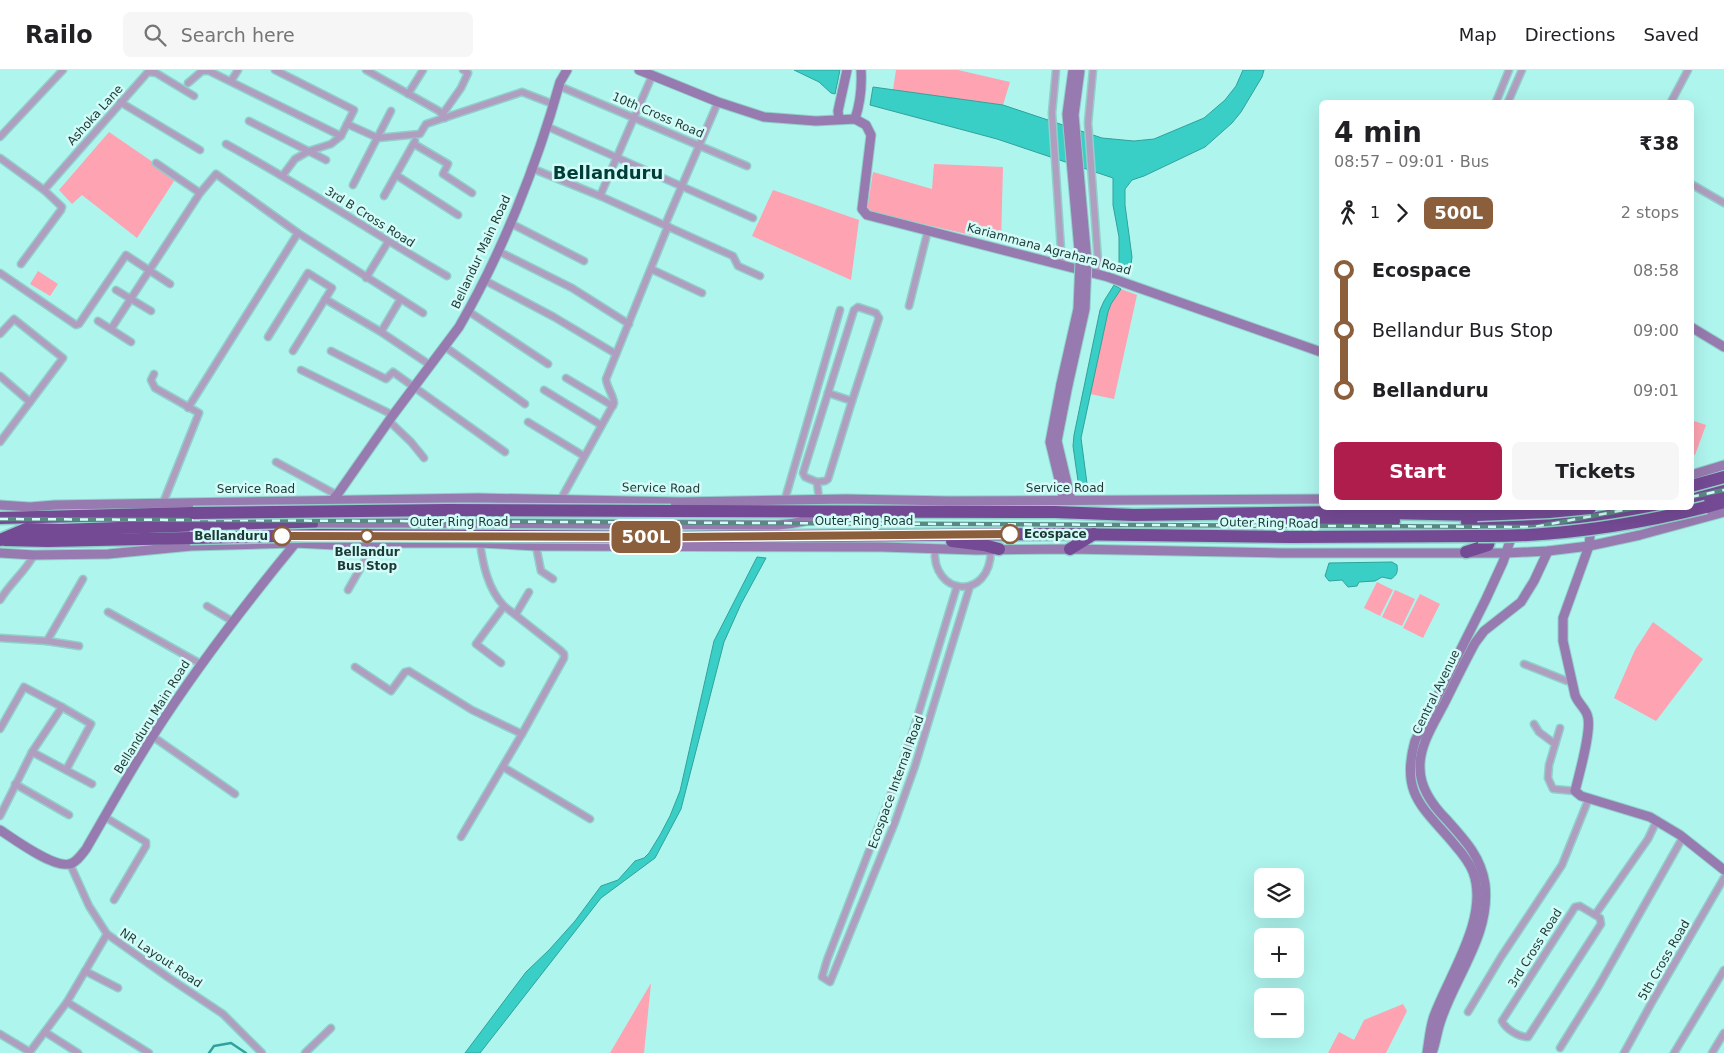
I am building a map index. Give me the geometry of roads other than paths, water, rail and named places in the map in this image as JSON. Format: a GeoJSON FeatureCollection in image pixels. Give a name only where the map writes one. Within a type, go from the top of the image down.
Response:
{"type":"FeatureCollection","features":[{"type":"Feature","properties":{"kind":"highway"},"geometry":{"type":"LineString","coordinates":[[1694,485],[1724,477]]}},
{"type":"Feature","properties":{"kind":"highway"},"geometry":{"type":"LineString","coordinates":[[1694,499],[1724,491]]}},
{"type":"Feature","properties":{"kind":"highway","name":"Outer Ring Road"},"geometry":{"type":"LineString","coordinates":[[1694,510],[1724,502]]}},
{"type":"Feature","properties":{"kind":"highway","name":"Outer Ring Road"},"geometry":{"type":"LineString","coordinates":[[0,518],[23,512],[193,513],[389,510],[830,511],[977,506],[1108,514],[1340,512],[1478,515],[1592,511]]}},
{"type":"Feature","properties":{"kind":"highway"},"geometry":{"type":"LineString","coordinates":[[1108,514],[1137,522],[1516,522],[1592,511],[1612,510]]}},
{"type":"Feature","properties":{"kind":"highway","name":"Outer Ring Road"},"geometry":{"type":"LineString","coordinates":[[0,540],[48,541],[319,536],[675,537],[882,541],[936,535],[1094,534],[1291,538],[1550,535],[1637,523],[1693,510]]}},
{"type":"Feature","properties":{"kind":"highway"},"geometry":{"type":"LineString","coordinates":[[1466,552],[1488,545],[1492,522]]}},
{"type":"Feature","properties":{"kind":"highway"},"geometry":{"type":"LineString","coordinates":[[0,540],[26,529],[60,530],[205,525],[312,524]]}},
{"type":"Feature","properties":{"kind":"highway"},"geometry":{"type":"LineString","coordinates":[[1070,549],[1094,534]]}},
{"type":"Feature","properties":{"kind":"highway"},"geometry":{"type":"LineString","coordinates":[[936,535],[954,542],[984,545],[995,549]]}},
{"type":"Feature","properties":{"kind":"street"},"geometry":{"type":"LineString","coordinates":[[0,137],[63,70]]}},
{"type":"Feature","properties":{"kind":"street"},"geometry":{"type":"LineString","coordinates":[[231,81],[238,70]]}},
{"type":"Feature","properties":{"kind":"street"},"geometry":{"type":"LineString","coordinates":[[275,70],[354,110],[340,136],[331,144],[309,151],[295,159],[283,175]]}},
{"type":"Feature","properties":{"kind":"street"},"geometry":{"type":"LineString","coordinates":[[366,70],[443,116]]}},
{"type":"Feature","properties":{"kind":"street"},"geometry":{"type":"LineString","coordinates":[[408,94],[423,70]]}},
{"type":"Feature","properties":{"kind":"street"},"geometry":{"type":"LineString","coordinates":[[443,116],[461,88],[468,72],[463,70]]}},
{"type":"Feature","properties":{"kind":"street"},"geometry":{"type":"LineString","coordinates":[[559,84],[560,70]]}},
{"type":"Feature","properties":{"kind":"street","name":"Bellandur Main Road"},"geometry":{"type":"LineString","coordinates":[[312,524],[335,498],[391,418],[459,327],[468,311],[510,223],[546,126],[559,84],[567,70]]}},
{"type":"Feature","properties":{"kind":"street"},"geometry":{"type":"LineString","coordinates":[[639,70],[718,102],[764,117],[816,121],[838,115],[856,114],[861,74]]}},
{"type":"Feature","properties":{"kind":"street"},"geometry":{"type":"LineString","coordinates":[[838,115],[847,70]]}},
{"type":"Feature","properties":{"kind":"street"},"geometry":{"type":"LineString","coordinates":[[1056,70],[1052,113],[1062,265]]}},
{"type":"Feature","properties":{"kind":"street"},"geometry":{"type":"LineString","coordinates":[[1068,500],[1057,441],[1078,309],[1080,261],[1067,114],[1073,70]]}},
{"type":"Feature","properties":{"kind":"street"},"geometry":{"type":"LineString","coordinates":[[1065,385],[1086,310],[1087,261],[1074,115],[1080,70]]}},
{"type":"Feature","properties":{"kind":"street"},"geometry":{"type":"LineString","coordinates":[[1093,70],[1088,123],[1092,179],[1104,276]]}},
{"type":"Feature","properties":{"kind":"street"},"geometry":{"type":"LineString","coordinates":[[1497,100],[1509,70]]}},
{"type":"Feature","properties":{"kind":"street"},"geometry":{"type":"LineString","coordinates":[[1509,100],[1522,70]]}},
{"type":"Feature","properties":{"kind":"street"},"geometry":{"type":"LineString","coordinates":[[1672,100],[1688,70]]}},
{"type":"Feature","properties":{"kind":"street","name":"Ashoka Lane"},"geometry":{"type":"LineString","coordinates":[[44,190],[149,71],[156,73],[194,96]]}},
{"type":"Feature","properties":{"kind":"street"},"geometry":{"type":"LineString","coordinates":[[188,83],[202,71],[208,71],[340,136]]}},
{"type":"Feature","properties":{"kind":"street"},"geometry":{"type":"LineString","coordinates":[[600,196],[652,76]]}},
{"type":"Feature","properties":{"kind":"street","name":"10th Cross Road"},"geometry":{"type":"LineString","coordinates":[[559,84],[747,166]]}},
{"type":"Feature","properties":{"kind":"street"},"geometry":{"type":"LineString","coordinates":[[384,196],[426,124],[443,116],[522,92],[553,104]]}},
{"type":"Feature","properties":{"kind":"street"},"geometry":{"type":"LineString","coordinates":[[120,102],[200,150]]}},
{"type":"Feature","properties":{"kind":"street"},"geometry":{"type":"LineString","coordinates":[[561,499],[613,406],[614,398],[607,387],[606,379],[718,102]]}},
{"type":"Feature","properties":{"kind":"street"},"geometry":{"type":"LineString","coordinates":[[353,186],[391,110]]}},
{"type":"Feature","properties":{"kind":"street","name":"Kariammana Agrahara Road"},"geometry":{"type":"LineString","coordinates":[[856,114],[866,125],[871,135],[862,209],[867,215],[1104,276],[1319,351]]}},
{"type":"Feature","properties":{"kind":"street"},"geometry":{"type":"LineString","coordinates":[[248,120],[326,160]]}},
{"type":"Feature","properties":{"kind":"street"},"geometry":{"type":"LineString","coordinates":[[348,124],[378,138],[420,134]]}},
{"type":"Feature","properties":{"kind":"street"},"geometry":{"type":"LineString","coordinates":[[546,126],[753,218]]}},
{"type":"Feature","properties":{"kind":"street","name":"3rd B Cross Road"},"geometry":{"type":"LineString","coordinates":[[226,144],[283,175],[388,242],[447,276]]}},
{"type":"Feature","properties":{"kind":"street"},"geometry":{"type":"LineString","coordinates":[[414,144],[448,164],[443,174],[472,193]]}},
{"type":"Feature","properties":{"kind":"street"},"geometry":{"type":"LineString","coordinates":[[0,158],[44,190],[62,206],[21,264]]}},
{"type":"Feature","properties":{"kind":"street"},"geometry":{"type":"LineString","coordinates":[[156,163],[200,194]]}},
{"type":"Feature","properties":{"kind":"street"},"geometry":{"type":"LineString","coordinates":[[531,168],[667,225],[733,256],[738,266],[760,276]]}},
{"type":"Feature","properties":{"kind":"street"},"geometry":{"type":"LineString","coordinates":[[111,330],[200,194],[216,174],[298,233],[423,313]]}},
{"type":"Feature","properties":{"kind":"street"},"geometry":{"type":"LineString","coordinates":[[396,175],[458,215]]}},
{"type":"Feature","properties":{"kind":"street"},"geometry":{"type":"LineString","coordinates":[[1694,186],[1724,203]]}},
{"type":"Feature","properties":{"kind":"street"},"geometry":{"type":"LineString","coordinates":[[510,223],[584,261]]}},
{"type":"Feature","properties":{"kind":"street"},"geometry":{"type":"LineString","coordinates":[[909,306],[928,230]]}},
{"type":"Feature","properties":{"kind":"street"},"geometry":{"type":"LineString","coordinates":[[188,408],[298,233]]}},
{"type":"Feature","properties":{"kind":"street"},"geometry":{"type":"LineString","coordinates":[[366,278],[388,242]]}},
{"type":"Feature","properties":{"kind":"street"},"geometry":{"type":"LineString","coordinates":[[498,251],[572,288],[629,324]]}},
{"type":"Feature","properties":{"kind":"street"},"geometry":{"type":"LineString","coordinates":[[0,273],[77,325],[126,254],[170,284]]}},
{"type":"Feature","properties":{"kind":"street"},"geometry":{"type":"LineString","coordinates":[[650,269],[702,293]]}},
{"type":"Feature","properties":{"kind":"street"},"geometry":{"type":"LineString","coordinates":[[268,337],[308,273],[332,288],[293,352]]}},
{"type":"Feature","properties":{"kind":"street"},"geometry":{"type":"LineString","coordinates":[[484,280],[554,317],[616,354]]}},
{"type":"Feature","properties":{"kind":"street"},"geometry":{"type":"LineString","coordinates":[[116,290],[151,311]]}},
{"type":"Feature","properties":{"kind":"street"},"geometry":{"type":"LineString","coordinates":[[325,299],[381,332],[430,365]]}},
{"type":"Feature","properties":{"kind":"street"},"geometry":{"type":"LineString","coordinates":[[381,332],[400,300]]}},
{"type":"Feature","properties":{"kind":"street"},"geometry":{"type":"LineString","coordinates":[[858,307],[876,313],[879,318],[828,479],[817,482],[806,477],[804,473],[828,394],[854,310],[858,307]]}},
{"type":"Feature","properties":{"kind":"street"},"geometry":{"type":"LineString","coordinates":[[786,499],[840,310]]}},
{"type":"Feature","properties":{"kind":"street"},"geometry":{"type":"LineString","coordinates":[[468,311],[548,364]]}},
{"type":"Feature","properties":{"kind":"street"},"geometry":{"type":"LineString","coordinates":[[0,334],[14,318],[63,358],[0,442]]}},
{"type":"Feature","properties":{"kind":"street"},"geometry":{"type":"LineString","coordinates":[[98,321],[131,342]]}},
{"type":"Feature","properties":{"kind":"street"},"geometry":{"type":"LineString","coordinates":[[1694,328],[1724,346]]}},
{"type":"Feature","properties":{"kind":"street"},"geometry":{"type":"LineString","coordinates":[[444,346],[525,404]]}},
{"type":"Feature","properties":{"kind":"street"},"geometry":{"type":"LineString","coordinates":[[331,351],[386,379],[392,372],[415,386],[505,452]]}},
{"type":"Feature","properties":{"kind":"street"},"geometry":{"type":"LineString","coordinates":[[301,370],[391,418],[424,458]]}},
{"type":"Feature","properties":{"kind":"street"},"geometry":{"type":"LineString","coordinates":[[154,374],[151,380],[155,388],[199,413],[163,503]]}},
{"type":"Feature","properties":{"kind":"street"},"geometry":{"type":"LineString","coordinates":[[0,376],[30,402]]}},
{"type":"Feature","properties":{"kind":"street"},"geometry":{"type":"LineString","coordinates":[[566,378],[613,406]]}},
{"type":"Feature","properties":{"kind":"street"},"geometry":{"type":"LineString","coordinates":[[544,390],[601,425]]}},
{"type":"Feature","properties":{"kind":"street"},"geometry":{"type":"LineString","coordinates":[[828,394],[852,401]]}},
{"type":"Feature","properties":{"kind":"street"},"geometry":{"type":"LineString","coordinates":[[528,422],[584,456]]}},
{"type":"Feature","properties":{"kind":"street"},"geometry":{"type":"LineString","coordinates":[[276,462],[335,498]]}},
{"type":"Feature","properties":{"kind":"street"},"geometry":{"type":"LineString","coordinates":[[1694,474],[1724,465]]}},
{"type":"Feature","properties":{"kind":"street"},"geometry":{"type":"LineString","coordinates":[[817,482],[818,499]]}},
{"type":"Feature","properties":{"kind":"street","name":"Service Road"},"geometry":{"type":"LineString","coordinates":[[0,505],[23,512],[163,503],[335,498],[561,499],[681,502],[818,499],[977,506],[1068,500],[1319,499]]}},
{"type":"Feature","properties":{"kind":"street"},"geometry":{"type":"LineString","coordinates":[[348,590],[373,546],[376,534],[399,499]]}},
{"type":"Feature","properties":{"kind":"street","name":"Central Avenue"},"geometry":{"type":"LineString","coordinates":[[1433,1047],[1434,1017],[1469,939],[1476,885],[1473,873],[1461,851],[1419,804],[1412,790],[1410,766],[1415,741],[1483,606],[1506,552],[1516,522],[1516,510]]}},
{"type":"Feature","properties":{"kind":"street"},"geometry":{"type":"LineString","coordinates":[[1680,510],[1684,523]]}},
{"type":"Feature","properties":{"kind":"street"},"geometry":{"type":"LineString","coordinates":[[312,524],[778,525],[808,521],[830,511]]}},
{"type":"Feature","properties":{"kind":"street"},"geometry":{"type":"LineString","coordinates":[[1575,791],[1586,745],[1589,720],[1586,712],[1577,702],[1563,641],[1563,618],[1589,546],[1592,511]]}},
{"type":"Feature","properties":{"kind":"street"},"geometry":{"type":"LineString","coordinates":[[0,553],[34,555],[108,554],[191,546],[296,543],[373,546],[390,543],[480,543],[536,546],[882,541],[935,549],[1070,549],[1281,553],[1506,552],[1548,551],[1589,546],[1640,536],[1724,512]]}},
{"type":"Feature","properties":{"kind":"street","name":"Bellanduru Main Road"},"geometry":{"type":"LineString","coordinates":[[70,864],[86,849],[152,736],[201,664],[232,621],[312,524]]}},
{"type":"Feature","properties":{"kind":"street"},"geometry":{"type":"LineString","coordinates":[[461,836],[503,767],[564,658],[564,654],[560,650],[504,606],[498,599],[483,564],[480,543]]}},
{"type":"Feature","properties":{"kind":"street"},"geometry":{"type":"LineString","coordinates":[[536,546],[541,571],[553,579]]}},
{"type":"Feature","properties":{"kind":"street"},"geometry":{"type":"LineString","coordinates":[[935,549],[935,560],[942,576],[957,586],[970,586],[984,576],[990,566],[995,549]]}},
{"type":"Feature","properties":{"kind":"street","name":"Central Avenue"},"geometry":{"type":"LineString","coordinates":[[1427,1053],[1433,1047],[1440,1021],[1477,941],[1483,919],[1485,885],[1481,867],[1475,853],[1426,794],[1420,767],[1422,754],[1432,727],[1475,643],[1484,631],[1521,602],[1534,581],[1548,551]]}},
{"type":"Feature","properties":{"kind":"street"},"geometry":{"type":"LineString","coordinates":[[0,600],[8,587],[30,563],[34,555]]}},
{"type":"Feature","properties":{"kind":"street"},"geometry":{"type":"LineString","coordinates":[[47,641],[83,579]]}},
{"type":"Feature","properties":{"kind":"street","name":"Ecospace Internal Road"},"geometry":{"type":"LineString","coordinates":[[957,586],[914,728],[896,780],[827,960],[822,977],[830,982],[876,870],[908,785],[970,586]]}},
{"type":"Feature","properties":{"kind":"street"},"geometry":{"type":"LineString","coordinates":[[516,614],[529,592]]}},
{"type":"Feature","properties":{"kind":"street"},"geometry":{"type":"LineString","coordinates":[[207,606],[232,621]]}},
{"type":"Feature","properties":{"kind":"street"},"geometry":{"type":"LineString","coordinates":[[501,663],[476,644],[504,606]]}},
{"type":"Feature","properties":{"kind":"street"},"geometry":{"type":"LineString","coordinates":[[108,612],[201,664]]}},
{"type":"Feature","properties":{"kind":"street"},"geometry":{"type":"LineString","coordinates":[[0,638],[47,641],[78,646]]}},
{"type":"Feature","properties":{"kind":"street"},"geometry":{"type":"LineString","coordinates":[[1524,664],[1567,681],[1572,681]]}},
{"type":"Feature","properties":{"kind":"street"},"geometry":{"type":"LineString","coordinates":[[355,667],[391,691],[405,672],[409,671],[472,710],[522,734]]}},
{"type":"Feature","properties":{"kind":"street"},"geometry":{"type":"LineString","coordinates":[[0,729],[24,687],[91,724],[66,770]]}},
{"type":"Feature","properties":{"kind":"street"},"geometry":{"type":"LineString","coordinates":[[0,815],[32,752],[62,707]]}},
{"type":"Feature","properties":{"kind":"street"},"geometry":{"type":"LineString","coordinates":[[1534,724],[1540,732],[1555,744]]}},
{"type":"Feature","properties":{"kind":"street"},"geometry":{"type":"LineString","coordinates":[[1560,728],[1548,778],[1553,789],[1575,791],[1581,796],[1650,816],[1683,837],[1724,870]]}},
{"type":"Feature","properties":{"kind":"street"},"geometry":{"type":"LineString","coordinates":[[152,736],[235,794]]}},
{"type":"Feature","properties":{"kind":"street"},"geometry":{"type":"LineString","coordinates":[[32,752],[92,784]]}},
{"type":"Feature","properties":{"kind":"street"},"geometry":{"type":"LineString","coordinates":[[503,767],[590,818]]}},
{"type":"Feature","properties":{"kind":"street"},"geometry":{"type":"LineString","coordinates":[[896,780],[908,785]]}},
{"type":"Feature","properties":{"kind":"street"},"geometry":{"type":"LineString","coordinates":[[15,784],[69,815]]}},
{"type":"Feature","properties":{"kind":"street"},"geometry":{"type":"LineString","coordinates":[[1468,1012],[1562,865],[1589,798]]}},
{"type":"Feature","properties":{"kind":"street"},"geometry":{"type":"LineString","coordinates":[[105,817],[146,842],[146,846],[114,900]]}},
{"type":"Feature","properties":{"kind":"street"},"geometry":{"type":"LineString","coordinates":[[1595,915],[1648,839],[1657,820]]}},
{"type":"Feature","properties":{"kind":"street"},"geometry":{"type":"LineString","coordinates":[[0,830],[60,865],[70,864]]}},
{"type":"Feature","properties":{"kind":"street"},"geometry":{"type":"LineString","coordinates":[[1560,1048],[1598,987],[1683,837]]}},
{"type":"Feature","properties":{"kind":"street","name":"NR Layout Road"},"geometry":{"type":"LineString","coordinates":[[70,864],[89,906],[106,934],[223,1014],[262,1053]]}},
{"type":"Feature","properties":{"kind":"street"},"geometry":{"type":"LineString","coordinates":[[864,865],[876,870]]}},
{"type":"Feature","properties":{"kind":"street","name":"5th Cross Road"},"geometry":{"type":"LineString","coordinates":[[1624,1053],[1724,878]]}},
{"type":"Feature","properties":{"kind":"street","name":"3rd Cross Road"},"geometry":{"type":"LineString","coordinates":[[1580,906],[1595,915],[1600,918],[1602,924],[1528,1037],[1518,1035],[1503,1024],[1502,1021],[1575,907],[1580,906]]}},
{"type":"Feature","properties":{"kind":"street"},"geometry":{"type":"LineString","coordinates":[[0,1034],[30,1052],[67,1002],[106,934]]}},
{"type":"Feature","properties":{"kind":"street"},"geometry":{"type":"LineString","coordinates":[[836,934],[847,939]]}},
{"type":"Feature","properties":{"kind":"street"},"geometry":{"type":"LineString","coordinates":[[827,960],[836,964]]}},
{"type":"Feature","properties":{"kind":"street"},"geometry":{"type":"LineString","coordinates":[[1674,1053],[1724,970]]}},
{"type":"Feature","properties":{"kind":"street"},"geometry":{"type":"LineString","coordinates":[[86,971],[118,988]]}},
{"type":"Feature","properties":{"kind":"street"},"geometry":{"type":"LineString","coordinates":[[67,1002],[149,1053]]}},
{"type":"Feature","properties":{"kind":"street"},"geometry":{"type":"LineString","coordinates":[[305,1053],[331,1028]]}},
{"type":"Feature","properties":{"kind":"street"},"geometry":{"type":"LineString","coordinates":[[45,1032],[78,1053]]}},
{"type":"Feature","properties":{"kind":"street"},"geometry":{"type":"LineString","coordinates":[[1712,1053],[1724,1033]]}},
{"type":"Feature","properties":{"kind":"street"},"geometry":{"type":"LineString","coordinates":[[1420,1053],[1422,1047],[1433,1047]]}},
{"type":"Feature","properties":{"kind":"water"},"geometry":{"type":"Polygon","coordinates":[[[794,70],[840,70],[835,94],[831,93],[819,82],[794,70]]]}},
{"type":"Feature","properties":{"kind":"water"},"geometry":{"type":"Polygon","coordinates":[[[1243,70],[1264,70],[1262,77],[1241,112],[1232,123],[1205,147],[1132,180],[1125,189],[1125,205],[1132,257],[1130,272],[1119,269],[1119,237],[1113,205],[1113,178],[997,139],[870,105],[873,87],[1003,105],[1102,138],[1134,141],[1154,139],[1204,118],[1225,100],[1236,86],[1243,70]]]}},
{"type":"Feature","properties":{"kind":"water"},"geometry":{"type":"Polygon","coordinates":[[[1114,285],[1121,289],[1108,312],[1081,438],[1088,491],[1079,488],[1073,446],[1074,435],[1100,310],[1114,285]]]}},
{"type":"Feature","properties":{"kind":"water"},"geometry":{"type":"Polygon","coordinates":[[[757,557],[766,558],[741,604],[724,642],[681,809],[655,858],[601,898],[480,1053],[465,1053],[526,972],[575,921],[601,886],[618,880],[635,861],[644,858],[660,835],[680,791],[714,641],[757,557]]]}},
{"type":"Feature","properties":{"kind":"water"},"geometry":{"type":"Polygon","coordinates":[[[1392,562],[1397,565],[1397,570],[1396,575],[1391,579],[1382,577],[1375,581],[1359,582],[1357,586],[1348,587],[1342,580],[1329,581],[1325,576],[1329,563],[1392,562]]]}},
{"type":"Feature","properties":{"kind":"waterway"},"geometry":{"type":"LineString","coordinates":[[209,1053],[214,1046],[231,1043],[246,1053]]}},
{"type":"Feature","properties":{"kind":"railway"},"geometry":{"type":"LineString","coordinates":[[1694,496],[1724,490]]}},
{"type":"Feature","properties":{"kind":"railway"},"geometry":{"type":"LineString","coordinates":[[0,519],[1534,527],[1624,510]]}},
{"type":"Feature","properties":{"kind":"place","name":"Ecospace"},"geometry":{"type":"Point","coordinates":[1010,534]}},
{"type":"Feature","properties":{"kind":"place","name":"Bellanduru"},"geometry":{"type":"Point","coordinates":[282,536]}},
{"type":"Feature","properties":{"kind":"place","name":"Bellandur Bus Stop"},"geometry":{"type":"Point","coordinates":[367,536]}},
{"type":"Feature","properties":{"kind":"district","name":"Bellanduru"},"geometry":{"type":"Point","coordinates":[608,172]}}]}
